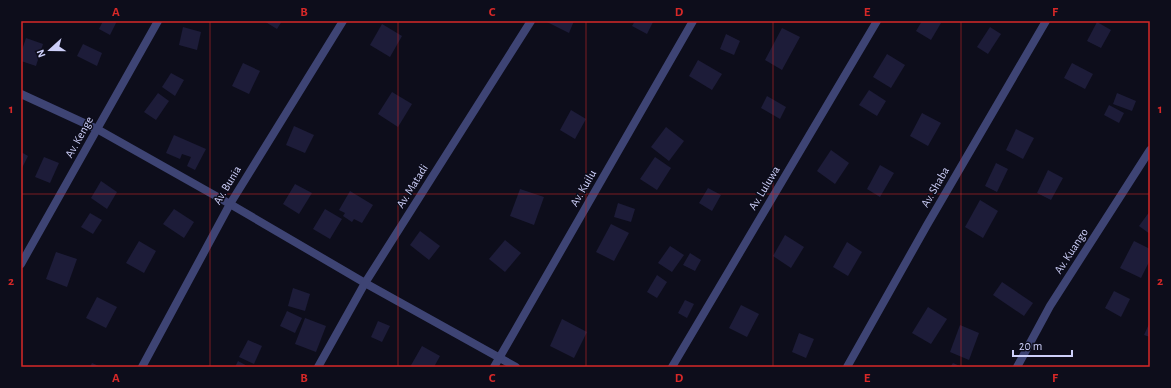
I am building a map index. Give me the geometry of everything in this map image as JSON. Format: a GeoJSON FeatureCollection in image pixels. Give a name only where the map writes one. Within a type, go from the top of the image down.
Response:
{"type":"FeatureCollection","features":[{"type":"Feature","properties":{"kind":"street","name":"Av. Kenge"},"geometry":{"type":"LineString","coordinates":[[21,264],[158,21]]}},
{"type":"Feature","properties":{"kind":"street","name":"Av. Bunia"},"geometry":{"type":"LineString","coordinates":[[142,367],[230,204],[343,21]]}},
{"type":"Feature","properties":{"kind":"street","name":"Av. Matadi"},"geometry":{"type":"LineString","coordinates":[[318,367],[365,283],[531,21]]}},
{"type":"Feature","properties":{"kind":"street","name":"Av. Kuilu"},"geometry":{"type":"LineString","coordinates":[[494,367],[693,21]]}},
{"type":"Feature","properties":{"kind":"street","name":"Av. Luluwa"},"geometry":{"type":"LineString","coordinates":[[672,367],[877,21]]}},
{"type":"Feature","properties":{"kind":"street","name":"Av. Shaba"},"geometry":{"type":"LineString","coordinates":[[848,367],[927,225],[1046,21]]}},
{"type":"Feature","properties":{"kind":"street"},"geometry":{"type":"LineString","coordinates":[[21,94],[97,129],[230,204],[365,283],[516,367]]}},
{"type":"Feature","properties":{"kind":"street","name":"Av. Kuango"},"geometry":{"type":"LineString","coordinates":[[1016,367],[1050,306],[1150,150]]}},
{"type":"Feature","properties":{"kind":"building"},"geometry":{"type":"Polygon","coordinates":[[[103,21],[117,21],[110,35],[99,29],[103,21]]]}},
{"type":"Feature","properties":{"kind":"building"},"geometry":{"type":"Polygon","coordinates":[[[264,21],[282,21],[277,29],[264,21]]]}},
{"type":"Feature","properties":{"kind":"building"},"geometry":{"type":"Polygon","coordinates":[[[545,21],[574,21],[569,33],[545,21]]]}},
{"type":"Feature","properties":{"kind":"building"},"geometry":{"type":"Polygon","coordinates":[[[635,21],[653,22],[647,34],[632,26],[635,21]]]}},
{"type":"Feature","properties":{"kind":"building"},"geometry":{"type":"Polygon","coordinates":[[[922,21],[938,21],[941,23],[931,40],[916,31],[922,21]]]}},
{"type":"Feature","properties":{"kind":"building"},"geometry":{"type":"Polygon","coordinates":[[[1097,22],[1111,30],[1101,48],[1087,41],[1097,22]]]}},
{"type":"Feature","properties":{"kind":"building"},"geometry":{"type":"Polygon","coordinates":[[[382,24],[402,36],[390,57],[370,45],[382,24]]]}},
{"type":"Feature","properties":{"kind":"building"},"geometry":{"type":"Polygon","coordinates":[[[183,27],[201,32],[197,50],[179,45],[183,27]]]}},
{"type":"Feature","properties":{"kind":"building"},"geometry":{"type":"Polygon","coordinates":[[[990,27],[1001,34],[988,54],[977,47],[990,27]]]}},
{"type":"Feature","properties":{"kind":"building"},"geometry":{"type":"Polygon","coordinates":[[[782,28],[800,37],[782,70],[765,60],[782,28]]]}},
{"type":"Feature","properties":{"kind":"building"},"geometry":{"type":"Polygon","coordinates":[[[726,34],[740,41],[734,55],[720,49],[726,34]]]}},
{"type":"Feature","properties":{"kind":"building"},"geometry":{"type":"Polygon","coordinates":[[[26,38],[43,44],[36,66],[21,61],[21,53],[26,38]]]}},
{"type":"Feature","properties":{"kind":"building"},"geometry":{"type":"Polygon","coordinates":[[[83,44],[102,53],[97,66],[77,56],[83,44]]]}},
{"type":"Feature","properties":{"kind":"building"},"geometry":{"type":"Polygon","coordinates":[[[887,54],[905,65],[891,88],[873,77],[887,54]]]}},
{"type":"Feature","properties":{"kind":"building"},"geometry":{"type":"Polygon","coordinates":[[[698,60],[722,74],[712,90],[689,76],[698,60]]]}},
{"type":"Feature","properties":{"kind":"building"},"geometry":{"type":"Polygon","coordinates":[[[243,63],[260,71],[249,94],[232,86],[243,63]]]}},
{"type":"Feature","properties":{"kind":"building"},"geometry":{"type":"Polygon","coordinates":[[[1072,63],[1093,74],[1085,89],[1064,78],[1072,63]]]}},
{"type":"Feature","properties":{"kind":"building"},"geometry":{"type":"Polygon","coordinates":[[[171,73],[184,80],[175,96],[162,87],[171,73]]]}},
{"type":"Feature","properties":{"kind":"building"},"geometry":{"type":"Polygon","coordinates":[[[869,90],[886,101],[877,116],[859,105],[869,90]]]}},
{"type":"Feature","properties":{"kind":"building"},"geometry":{"type":"Polygon","coordinates":[[[392,92],[412,104],[398,127],[378,114],[392,92]]]}},
{"type":"Feature","properties":{"kind":"building"},"geometry":{"type":"Polygon","coordinates":[[[158,93],[169,101],[156,120],[144,112],[158,93]]]}},
{"type":"Feature","properties":{"kind":"building"},"geometry":{"type":"Polygon","coordinates":[[[1117,93],[1136,101],[1132,111],[1113,104],[1117,93]]]}},
{"type":"Feature","properties":{"kind":"building"},"geometry":{"type":"Polygon","coordinates":[[[767,96],[786,107],[780,119],[761,108],[767,96]]]}},
{"type":"Feature","properties":{"kind":"building"},"geometry":{"type":"Polygon","coordinates":[[[1109,105],[1124,113],[1119,123],[1104,115],[1109,105]]]}},
{"type":"Feature","properties":{"kind":"building"},"geometry":{"type":"Polygon","coordinates":[[[571,110],[586,119],[575,139],[560,130],[571,110]]]}},
{"type":"Feature","properties":{"kind":"building"},"geometry":{"type":"Polygon","coordinates":[[[922,113],[941,123],[928,146],[910,136],[922,113]]]}},
{"type":"Feature","properties":{"kind":"building"},"geometry":{"type":"Polygon","coordinates":[[[294,126],[314,135],[305,153],[286,145],[294,126]]]}},
{"type":"Feature","properties":{"kind":"building"},"geometry":{"type":"Polygon","coordinates":[[[666,127],[684,141],[669,161],[651,147],[666,127]]]}},
{"type":"Feature","properties":{"kind":"building"},"geometry":{"type":"Polygon","coordinates":[[[1016,129],[1034,138],[1023,159],[1006,150],[1016,129]]]}},
{"type":"Feature","properties":{"kind":"building"},"geometry":{"type":"Polygon","coordinates":[[[174,135],[206,149],[195,170],[187,166],[191,157],[182,154],[180,159],[166,153],[174,135]]]}},
{"type":"Feature","properties":{"kind":"building"},"geometry":{"type":"Polygon","coordinates":[[[831,150],[849,163],[835,184],[817,171],[831,150]]]}},
{"type":"Feature","properties":{"kind":"building"},"geometry":{"type":"Polygon","coordinates":[[[21,152],[28,156],[21,170],[21,152]]]}},
{"type":"Feature","properties":{"kind":"building"},"geometry":{"type":"Polygon","coordinates":[[[44,157],[59,163],[50,183],[35,177],[44,157]]]}},
{"type":"Feature","properties":{"kind":"building"},"geometry":{"type":"Polygon","coordinates":[[[655,157],[671,168],[657,190],[640,179],[655,157]]]}},
{"type":"Feature","properties":{"kind":"building"},"geometry":{"type":"Polygon","coordinates":[[[996,163],[1008,169],[997,192],[985,186],[996,163]]]}},
{"type":"Feature","properties":{"kind":"building"},"geometry":{"type":"Polygon","coordinates":[[[880,165],[894,173],[880,197],[867,189],[880,165]]]}},
{"type":"Feature","properties":{"kind":"building"},"geometry":{"type":"Polygon","coordinates":[[[1048,170],[1063,178],[1051,200],[1037,193],[1048,170]]]}},
{"type":"Feature","properties":{"kind":"building"},"geometry":{"type":"Polygon","coordinates":[[[101,181],[117,192],[107,209],[91,198],[101,181]]]}},
{"type":"Feature","properties":{"kind":"building"},"geometry":{"type":"Polygon","coordinates":[[[295,184],[312,193],[299,214],[283,204],[295,184]]]}},
{"type":"Feature","properties":{"kind":"building"},"geometry":{"type":"Polygon","coordinates":[[[708,188],[721,195],[712,211],[699,203],[708,188]]]}},
{"type":"Feature","properties":{"kind":"building"},"geometry":{"type":"Polygon","coordinates":[[[520,189],[544,197],[534,225],[510,216],[520,189]]]}},
{"type":"Feature","properties":{"kind":"building"},"geometry":{"type":"Polygon","coordinates":[[[350,191],[373,205],[362,223],[354,219],[352,222],[343,216],[345,213],[339,210],[350,191]]]}},
{"type":"Feature","properties":{"kind":"building"},"geometry":{"type":"Polygon","coordinates":[[[980,200],[998,211],[983,238],[965,227],[980,200]]]}},
{"type":"Feature","properties":{"kind":"building"},"geometry":{"type":"Polygon","coordinates":[[[618,203],[635,209],[631,222],[614,217],[618,203]]]}},
{"type":"Feature","properties":{"kind":"building"},"geometry":{"type":"Polygon","coordinates":[[[174,209],[194,222],[184,238],[163,224],[174,209]]]}},
{"type":"Feature","properties":{"kind":"building"},"geometry":{"type":"Polygon","coordinates":[[[325,209],[342,219],[330,239],[313,229],[325,209]]]}},
{"type":"Feature","properties":{"kind":"building"},"geometry":{"type":"Polygon","coordinates":[[[1150,211],[1150,234],[1139,226],[1150,211]]]}},
{"type":"Feature","properties":{"kind":"building"},"geometry":{"type":"Polygon","coordinates":[[[90,213],[102,220],[93,234],[81,227],[90,213]]]}},
{"type":"Feature","properties":{"kind":"building"},"geometry":{"type":"Polygon","coordinates":[[[611,224],[629,233],[614,261],[596,252],[611,224]]]}},
{"type":"Feature","properties":{"kind":"building"},"geometry":{"type":"Polygon","coordinates":[[[420,231],[440,246],[429,260],[410,245],[420,231]]]}},
{"type":"Feature","properties":{"kind":"building"},"geometry":{"type":"Polygon","coordinates":[[[785,235],[804,247],[791,268],[773,256],[785,235]]]}},
{"type":"Feature","properties":{"kind":"building"},"geometry":{"type":"Polygon","coordinates":[[[505,240],[521,253],[505,272],[489,259],[505,240]]]}},
{"type":"Feature","properties":{"kind":"building"},"geometry":{"type":"Polygon","coordinates":[[[139,241],[156,251],[144,273],[126,263],[139,241]]]}},
{"type":"Feature","properties":{"kind":"building"},"geometry":{"type":"Polygon","coordinates":[[[1134,241],[1150,249],[1150,260],[1141,278],[1120,268],[1134,241]]]}},
{"type":"Feature","properties":{"kind":"building"},"geometry":{"type":"Polygon","coordinates":[[[847,242],[862,252],[848,276],[833,267],[847,242]]]}},
{"type":"Feature","properties":{"kind":"building"},"geometry":{"type":"Polygon","coordinates":[[[670,246],[684,255],[672,272],[658,263],[670,246]]]}},
{"type":"Feature","properties":{"kind":"building"},"geometry":{"type":"Polygon","coordinates":[[[56,252],[77,259],[67,287],[46,279],[56,252]]]}},
{"type":"Feature","properties":{"kind":"building"},"geometry":{"type":"Polygon","coordinates":[[[690,253],[701,260],[695,271],[683,265],[690,253]]]}},
{"type":"Feature","properties":{"kind":"building"},"geometry":{"type":"Polygon","coordinates":[[[657,275],[667,282],[657,298],[647,292],[657,275]]]}},
{"type":"Feature","properties":{"kind":"building"},"geometry":{"type":"Polygon","coordinates":[[[1002,282],[1033,303],[1024,316],[993,295],[1002,282]]]}},
{"type":"Feature","properties":{"kind":"building"},"geometry":{"type":"Polygon","coordinates":[[[293,288],[310,294],[305,311],[288,306],[293,288]]]}},
{"type":"Feature","properties":{"kind":"building"},"geometry":{"type":"Polygon","coordinates":[[[1114,291],[1130,299],[1121,317],[1105,308],[1114,291]]]}},
{"type":"Feature","properties":{"kind":"building"},"geometry":{"type":"Polygon","coordinates":[[[97,297],[117,307],[106,328],[86,318],[97,297]]]}},
{"type":"Feature","properties":{"kind":"building"},"geometry":{"type":"Polygon","coordinates":[[[685,300],[694,304],[687,318],[678,313],[685,300]]]}},
{"type":"Feature","properties":{"kind":"building"},"geometry":{"type":"Polygon","coordinates":[[[741,305],[759,314],[747,337],[729,328],[741,305]]]}},
{"type":"Feature","properties":{"kind":"building"},"geometry":{"type":"Polygon","coordinates":[[[928,307],[947,319],[931,344],[912,333],[928,307]]]}},
{"type":"Feature","properties":{"kind":"building"},"geometry":{"type":"Polygon","coordinates":[[[287,311],[302,318],[295,333],[280,326],[287,311]]]}},
{"type":"Feature","properties":{"kind":"building"},"geometry":{"type":"Polygon","coordinates":[[[305,318],[326,326],[316,352],[295,344],[305,318]]]}},
{"type":"Feature","properties":{"kind":"building"},"geometry":{"type":"Polygon","coordinates":[[[562,319],[587,332],[574,358],[550,346],[562,319]]]}},
{"type":"Feature","properties":{"kind":"building"},"geometry":{"type":"Polygon","coordinates":[[[378,321],[390,326],[382,342],[371,337],[378,321]]]}},
{"type":"Feature","properties":{"kind":"building"},"geometry":{"type":"Polygon","coordinates":[[[1150,322],[1150,337],[1144,335],[1150,322]]]}},
{"type":"Feature","properties":{"kind":"building"},"geometry":{"type":"Polygon","coordinates":[[[960,325],[979,333],[969,360],[950,352],[960,325]]]}},
{"type":"Feature","properties":{"kind":"building"},"geometry":{"type":"Polygon","coordinates":[[[799,333],[814,339],[806,358],[792,352],[799,333]]]}},
{"type":"Feature","properties":{"kind":"building"},"geometry":{"type":"Polygon","coordinates":[[[248,340],[262,346],[254,364],[239,357],[248,340]]]}},
{"type":"Feature","properties":{"kind":"building"},"geometry":{"type":"Polygon","coordinates":[[[422,346],[440,356],[434,367],[410,367],[422,346]]]}},
{"type":"Feature","properties":{"kind":"building"},"geometry":{"type":"Polygon","coordinates":[[[238,361],[249,367],[235,367],[238,361]]]}},
{"type":"Feature","properties":{"kind":"building"},"geometry":{"type":"Polygon","coordinates":[[[92,363],[101,367],[90,367],[92,363]]]}},
{"type":"Feature","properties":{"kind":"building"},"geometry":{"type":"Polygon","coordinates":[[[953,363],[962,367],[950,367],[953,363]]]}}]}
